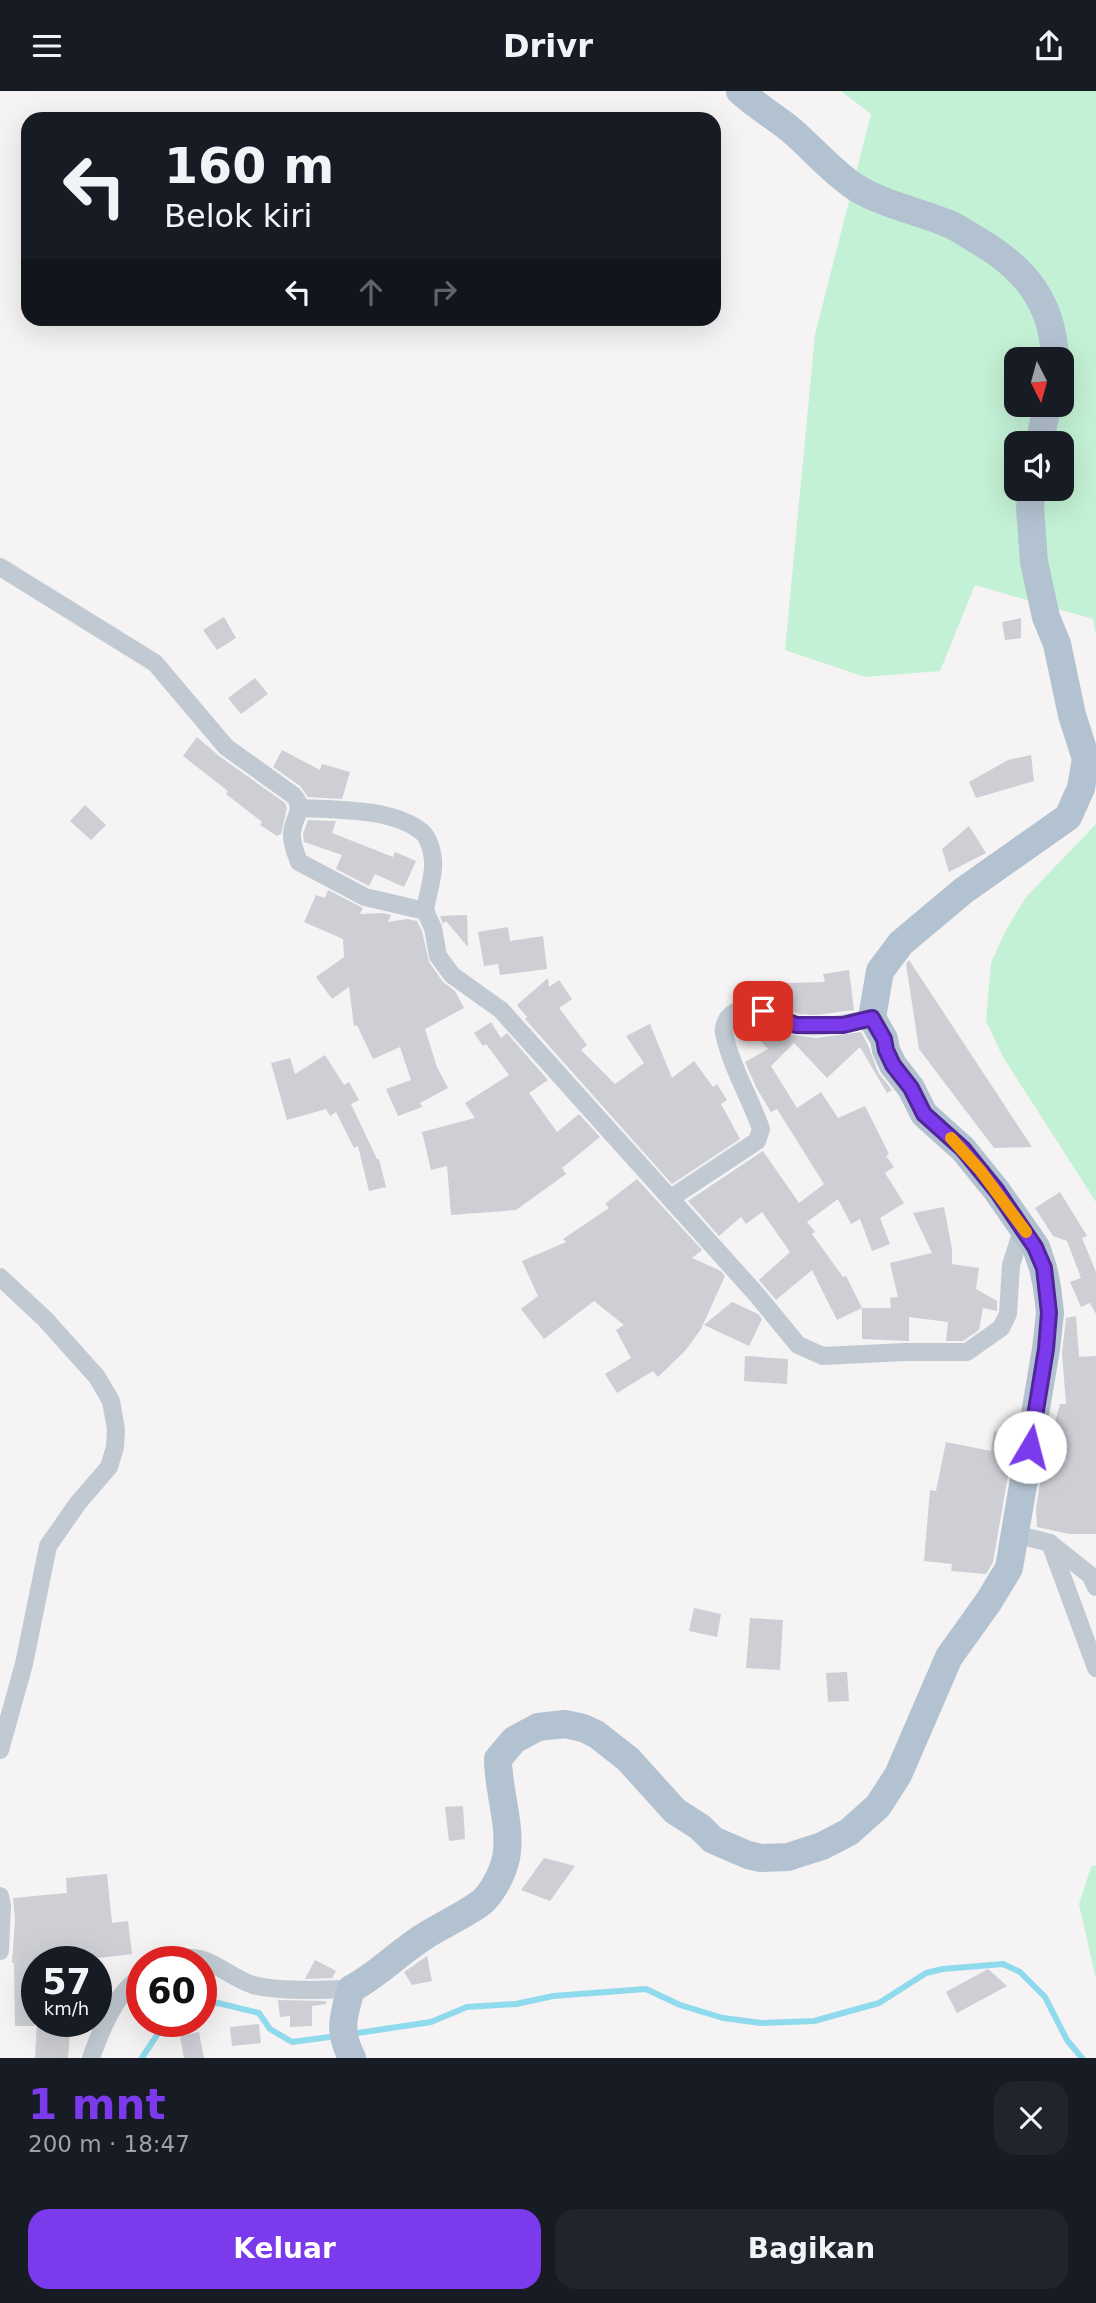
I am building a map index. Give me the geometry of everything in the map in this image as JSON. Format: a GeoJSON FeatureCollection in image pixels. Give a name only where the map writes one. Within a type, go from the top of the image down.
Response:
{"type":"FeatureCollection","features":[{"type":"Feature","properties":{"kind":"main road"},"geometry":{"type":"LineString","coordinates":[[740,91],[757,107],[789,128],[853,186],[875,198],[951,225],[995,250],[1037,292],[1048,315],[1054,347]]}},
{"type":"Feature","properties":{"kind":"main road"},"geometry":{"type":"LineString","coordinates":[[352,2058],[345,2042],[342,2021],[351,1989],[363,1983],[422,1937],[485,1900],[504,1867],[507,1852],[506,1821],[498,1779],[498,1759],[514,1740],[538,1727],[565,1724],[583,1728],[596,1734],[628,1759],[675,1811],[713,1840],[761,1858],[789,1857],[822,1846],[849,1832],[878,1807],[898,1775],[949,1657],[1009,1568],[1046,1349],[1049,1313],[1044,1268],[1023,1227],[963,1149],[924,1114],[911,1088],[893,1065],[884,1039],[872,1018],[880,971],[901,943],[963,891],[1068,817],[1082,788],[1086,759],[1072,715],[1056,644],[1046,617],[1034,562],[1031,501]]}},
{"type":"Feature","properties":{"kind":"street"},"geometry":{"type":"LineString","coordinates":[[0,567],[155,663],[226,747],[298,799],[300,808],[292,834],[299,862],[365,897],[425,911]]}},
{"type":"Feature","properties":{"kind":"street"},"geometry":{"type":"LineString","coordinates":[[300,808],[368,813],[402,821],[424,833],[434,866],[425,911],[433,928],[438,956],[452,975],[501,1010],[757,1295],[798,1345],[823,1356],[935,1351],[957,1354],[975,1349],[1001,1328],[1008,1314],[1011,1265],[1023,1227]]}},
{"type":"Feature","properties":{"kind":"street"},"geometry":{"type":"LineString","coordinates":[[671,1198],[757,1141],[761,1129],[724,1033],[726,1021],[737,1010],[763,1011],[796,1025],[843,1025],[872,1018]]}},
{"type":"Feature","properties":{"kind":"street"},"geometry":{"type":"LineString","coordinates":[[0,1277],[45,1319],[97,1377],[111,1401],[117,1429],[109,1467],[78,1503],[48,1546],[24,1664],[0,1750]]}},
{"type":"Feature","properties":{"kind":"street"},"geometry":{"type":"LineString","coordinates":[[1015,1534],[1050,1542],[1090,1575],[1096,1587]]}},
{"type":"Feature","properties":{"kind":"street"},"geometry":{"type":"LineString","coordinates":[[1050,1542],[1096,1668]]}},
{"type":"Feature","properties":{"kind":"street"},"geometry":{"type":"LineString","coordinates":[[0,1896],[0,1951]]}},
{"type":"Feature","properties":{"kind":"street"},"geometry":{"type":"LineString","coordinates":[[217,1965],[252,1984],[267,1987],[351,1989]]}},
{"type":"Feature","properties":{"kind":"street"},"geometry":{"type":"LineString","coordinates":[[91,2058],[105,2019],[126,1991]]}},
{"type":"Feature","properties":{"kind":"green space"},"geometry":{"type":"Polygon","coordinates":[[[841,91],[1096,91],[1096,636],[1093,619],[975,585],[940,671],[865,677],[785,650],[815,335],[871,114],[841,91]]]}},
{"type":"Feature","properties":{"kind":"green space"},"geometry":{"type":"Polygon","coordinates":[[[1096,824],[1096,1202],[1003,1057],[986,1021],[991,963],[1006,930],[1026,897],[1096,824]]]}},
{"type":"Feature","properties":{"kind":"green space"},"geometry":{"type":"Polygon","coordinates":[[[1096,1865],[1096,1979],[1079,1904],[1091,1867],[1096,1865]]]}},
{"type":"Feature","properties":{"kind":"building"},"geometry":{"type":"Polygon","coordinates":[[[224,617],[236,638],[217,650],[203,630],[224,617]]]}},
{"type":"Feature","properties":{"kind":"building"},"geometry":{"type":"Polygon","coordinates":[[[1021,618],[1021,638],[1005,640],[1002,622],[1021,618]]]}},
{"type":"Feature","properties":{"kind":"building"},"geometry":{"type":"Polygon","coordinates":[[[255,678],[268,694],[241,714],[228,698],[255,678]]]}},
{"type":"Feature","properties":{"kind":"building"},"geometry":{"type":"Polygon","coordinates":[[[197,737],[285,803],[287,808],[281,834],[277,836],[260,825],[262,822],[226,794],[228,791],[183,756],[197,737]]]}},
{"type":"Feature","properties":{"kind":"building"},"geometry":{"type":"Polygon","coordinates":[[[282,750],[320,770],[322,764],[350,772],[342,799],[308,797],[300,786],[273,767],[282,750]]]}},
{"type":"Feature","properties":{"kind":"building"},"geometry":{"type":"Polygon","coordinates":[[[1031,755],[1034,781],[976,798],[969,782],[1008,760],[1031,755]]]}},
{"type":"Feature","properties":{"kind":"building"},"geometry":{"type":"Polygon","coordinates":[[[85,805],[106,825],[91,840],[70,821],[85,805]]]}},
{"type":"Feature","properties":{"kind":"building"},"geometry":{"type":"Polygon","coordinates":[[[308,820],[336,821],[332,833],[393,857],[395,852],[416,861],[404,887],[375,874],[369,886],[336,869],[342,855],[304,842],[303,834],[308,820]]]}},
{"type":"Feature","properties":{"kind":"building"},"geometry":{"type":"Polygon","coordinates":[[[969,826],[986,853],[949,872],[942,849],[969,826]]]}},
{"type":"Feature","properties":{"kind":"building"},"geometry":{"type":"Polygon","coordinates":[[[328,890],[363,908],[360,914],[391,915],[388,922],[407,919],[417,921],[429,962],[443,982],[455,991],[464,1008],[425,1029],[437,1067],[448,1088],[420,1103],[422,1107],[398,1116],[386,1089],[411,1080],[400,1047],[373,1059],[357,1025],[354,1026],[349,987],[332,999],[316,977],[344,957],[343,939],[304,922],[316,895],[325,898],[328,890]]]}},
{"type":"Feature","properties":{"kind":"building"},"geometry":{"type":"Polygon","coordinates":[[[467,915],[468,947],[446,921],[443,924],[440,916],[467,915]]]}},
{"type":"Feature","properties":{"kind":"building"},"geometry":{"type":"Polygon","coordinates":[[[508,927],[510,941],[543,936],[547,969],[500,975],[498,964],[484,966],[478,932],[508,927]]]}},
{"type":"Feature","properties":{"kind":"building"},"geometry":{"type":"Polygon","coordinates":[[[909,960],[1032,1147],[994,1148],[919,1049],[906,964],[909,960]]]}},
{"type":"Feature","properties":{"kind":"building"},"geometry":{"type":"Polygon","coordinates":[[[849,970],[854,1010],[816,1015],[786,1010],[786,983],[825,982],[823,974],[849,970]]]}},
{"type":"Feature","properties":{"kind":"building"},"geometry":{"type":"Polygon","coordinates":[[[548,978],[549,987],[559,980],[572,999],[559,1008],[587,1045],[581,1050],[615,1084],[644,1063],[626,1036],[650,1024],[672,1078],[694,1061],[713,1087],[717,1084],[727,1100],[721,1104],[740,1139],[672,1184],[525,1019],[527,1017],[517,1005],[548,978]]]}},
{"type":"Feature","properties":{"kind":"building"},"geometry":{"type":"Polygon","coordinates":[[[491,1022],[501,1038],[507,1033],[548,1080],[529,1093],[557,1132],[579,1114],[600,1137],[562,1168],[566,1174],[516,1210],[451,1215],[447,1166],[431,1170],[422,1132],[475,1118],[465,1103],[509,1075],[486,1044],[483,1046],[474,1033],[491,1022]]]}},
{"type":"Feature","properties":{"kind":"building"},"geometry":{"type":"Polygon","coordinates":[[[769,1027],[784,1039],[787,1034],[816,1038],[861,1032],[878,1072],[892,1090],[887,1093],[860,1047],[827,1078],[794,1043],[771,1066],[797,1108],[821,1092],[838,1118],[865,1106],[889,1154],[886,1156],[894,1167],[885,1173],[904,1203],[880,1218],[890,1244],[872,1251],[860,1219],[851,1224],[838,1199],[807,1222],[815,1232],[812,1234],[843,1277],[846,1276],[862,1308],[837,1320],[812,1270],[776,1300],[759,1280],[790,1252],[762,1212],[746,1224],[741,1217],[719,1236],[688,1201],[763,1151],[799,1203],[824,1184],[777,1109],[771,1112],[745,1062],[768,1049],[758,1038],[769,1027]]]}},
{"type":"Feature","properties":{"kind":"building"},"geometry":{"type":"Polygon","coordinates":[[[325,1055],[344,1085],[349,1082],[359,1100],[351,1104],[379,1159],[386,1187],[369,1191],[358,1146],[354,1148],[336,1112],[330,1116],[326,1109],[287,1120],[271,1063],[290,1058],[295,1074],[325,1055]]]}},
{"type":"Feature","properties":{"kind":"building"},"geometry":{"type":"Polygon","coordinates":[[[637,1179],[702,1250],[692,1258],[721,1271],[725,1276],[701,1329],[685,1351],[658,1377],[653,1371],[617,1393],[605,1374],[631,1358],[616,1330],[624,1325],[594,1301],[544,1339],[521,1309],[538,1296],[522,1261],[566,1242],[563,1239],[609,1208],[605,1204],[637,1179]]]}},
{"type":"Feature","properties":{"kind":"building"},"geometry":{"type":"Polygon","coordinates":[[[1060,1192],[1087,1236],[1082,1238],[1096,1272],[1096,1314],[1090,1303],[1081,1307],[1070,1282],[1081,1278],[1067,1241],[1053,1236],[1035,1208],[1060,1192]]]}},
{"type":"Feature","properties":{"kind":"building"},"geometry":{"type":"Polygon","coordinates":[[[944,1207],[952,1264],[979,1268],[976,1289],[997,1301],[997,1311],[983,1308],[979,1330],[963,1341],[946,1341],[948,1322],[909,1317],[909,1341],[862,1339],[862,1308],[891,1308],[890,1298],[898,1297],[890,1263],[932,1253],[913,1213],[944,1207]]]}},
{"type":"Feature","properties":{"kind":"building"},"geometry":{"type":"Polygon","coordinates":[[[732,1302],[758,1314],[762,1319],[749,1346],[704,1325],[732,1302]]]}},
{"type":"Feature","properties":{"kind":"building"},"geometry":{"type":"Polygon","coordinates":[[[1076,1316],[1079,1357],[1096,1356],[1096,1534],[1070,1534],[1037,1527],[1036,1508],[1047,1443],[1060,1404],[1066,1404],[1062,1353],[1066,1318],[1076,1316]]]}},
{"type":"Feature","properties":{"kind":"building"},"geometry":{"type":"Polygon","coordinates":[[[745,1356],[788,1359],[787,1384],[744,1381],[745,1356]]]}},
{"type":"Feature","properties":{"kind":"building"},"geometry":{"type":"Polygon","coordinates":[[[994,1431],[1015,1435],[993,1562],[986,1574],[951,1571],[952,1564],[924,1561],[930,1490],[936,1491],[946,1442],[991,1451],[994,1431]]]}},
{"type":"Feature","properties":{"kind":"building"},"geometry":{"type":"Polygon","coordinates":[[[694,1608],[721,1614],[717,1637],[689,1631],[694,1608]]]}},
{"type":"Feature","properties":{"kind":"building"},"geometry":{"type":"Polygon","coordinates":[[[750,1618],[783,1620],[780,1670],[746,1668],[750,1618]]]}},
{"type":"Feature","properties":{"kind":"building"},"geometry":{"type":"Polygon","coordinates":[[[847,1672],[849,1701],[828,1702],[826,1673],[847,1672]]]}},
{"type":"Feature","properties":{"kind":"building"},"geometry":{"type":"Polygon","coordinates":[[[463,1806],[465,1839],[449,1841],[445,1807],[463,1806]]]}},
{"type":"Feature","properties":{"kind":"building"},"geometry":{"type":"Polygon","coordinates":[[[544,1858],[575,1866],[550,1901],[521,1890],[544,1858]]]}},
{"type":"Feature","properties":{"kind":"building"},"geometry":{"type":"Polygon","coordinates":[[[107,1874],[112,1923],[128,1921],[131,1946],[126,1946],[126,1955],[112,1956],[112,1946],[21,1946],[21,2026],[15,2026],[13,1898],[67,1893],[66,1878],[107,1874]]]}},
{"type":"Feature","properties":{"kind":"building"},"geometry":{"type":"Polygon","coordinates":[[[427,1956],[432,1981],[412,1985],[404,1972],[427,1956]]]}},
{"type":"Feature","properties":{"kind":"building"},"geometry":{"type":"Polygon","coordinates":[[[315,1960],[336,1971],[332,1978],[305,1979],[315,1960]]]}},
{"type":"Feature","properties":{"kind":"building"},"geometry":{"type":"Polygon","coordinates":[[[988,1969],[1007,1986],[957,2013],[946,1992],[988,1969]]]}},
{"type":"Feature","properties":{"kind":"building"},"geometry":{"type":"Polygon","coordinates":[[[278,2000],[326,2001],[326,2004],[312,2006],[312,2026],[290,2027],[290,2016],[280,2017],[278,2000]]]}},
{"type":"Feature","properties":{"kind":"building"},"geometry":{"type":"Polygon","coordinates":[[[259,2024],[261,2043],[232,2046],[230,2027],[259,2024]]]}},
{"type":"Feature","properties":{"kind":"building"},"geometry":{"type":"Polygon","coordinates":[[[36,2037],[70,2037],[68,2058],[35,2058],[36,2037]]]}},
{"type":"Feature","properties":{"kind":"building"},"geometry":{"type":"Polygon","coordinates":[[[180,2037],[200,2037],[204,2058],[184,2058],[180,2037]]]}},
{"type":"Feature","properties":{"kind":"waterway"},"geometry":{"type":"LineString","coordinates":[[351,2034],[431,2022],[467,2007],[516,2004],[553,1996],[646,1989],[680,2005],[723,2018],[761,2023],[814,2021],[879,2003],[926,1973],[1003,1964],[1020,1972],[1045,1997],[1067,2040],[1082,2058]]}},
{"type":"Feature","properties":{"kind":"waterway"},"geometry":{"type":"LineString","coordinates":[[217,2003],[259,2013],[270,2029],[292,2042],[337,2036]]}},
{"type":"Feature","properties":{"kind":"waterway"},"geometry":{"type":"LineString","coordinates":[[142,2058],[156,2037]]}},
{"type":"Feature","properties":{"kind":"slow traffic"},"geometry":{"type":"LineString","coordinates":[[951,1138],[997,1191],[1026,1232]]}},
{"type":"Feature","properties":{"kind":"route"},"geometry":{"type":"LineString","coordinates":[[763,1011],[796,1025],[843,1025],[872,1018],[884,1039],[893,1065],[911,1088],[924,1114],[963,1149],[1023,1227],[1044,1268],[1049,1313],[1030,1447]]}}]}
